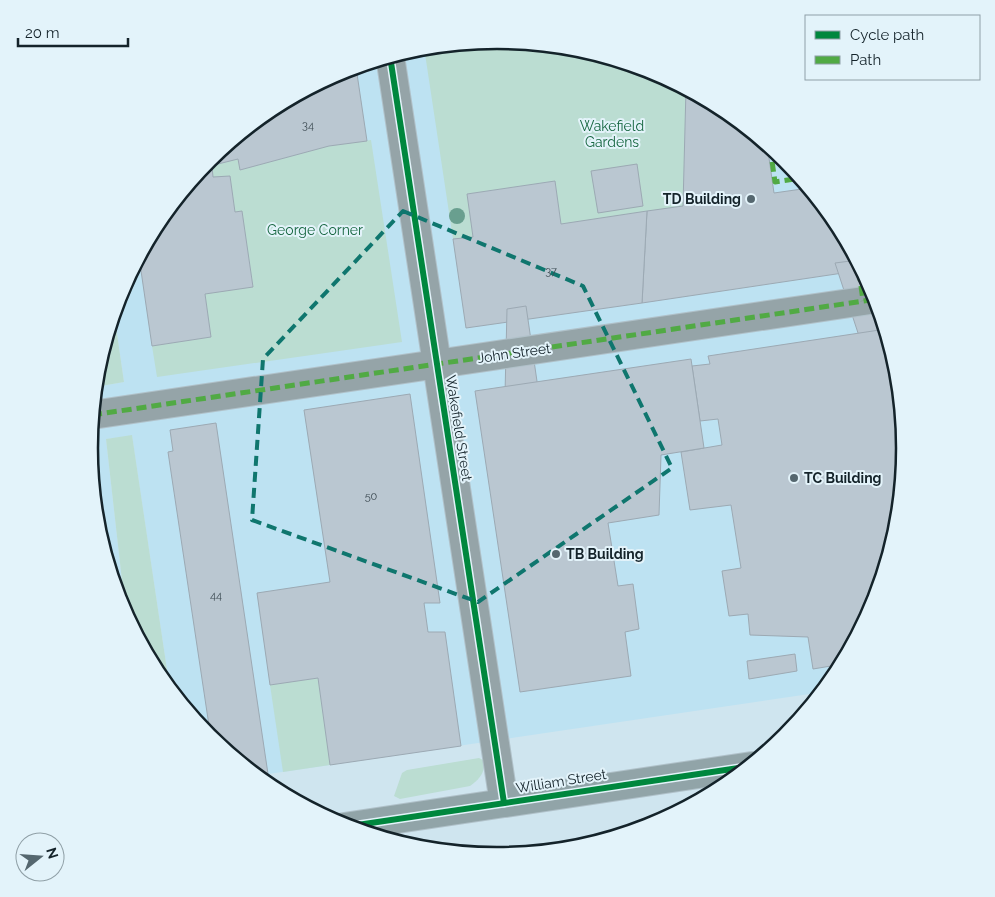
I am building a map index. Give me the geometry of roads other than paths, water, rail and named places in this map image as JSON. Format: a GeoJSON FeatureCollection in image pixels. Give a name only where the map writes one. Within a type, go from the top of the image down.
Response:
{"type":"FeatureCollection","features":[{"type":"Feature","properties":{"kind":"street","name":"Wakefield Street"},"geometry":{"type":"LineString","coordinates":[[391,63],[504,803]]}},
{"type":"Feature","properties":{"kind":"street","name":"John Street"},"geometry":{"type":"LineString","coordinates":[[100,414],[869,300]]}},
{"type":"Feature","properties":{"kind":"street","name":"William Street"},"geometry":{"type":"LineString","coordinates":[[362,824],[738,768]]}},
{"type":"Feature","properties":{"kind":"place","name":"TD Building"},"geometry":{"type":"Point","coordinates":[751,199]}},
{"type":"Feature","properties":{"kind":"place","name":"TC Building"},"geometry":{"type":"Point","coordinates":[794,478]}},
{"type":"Feature","properties":{"kind":"place","name":"TB Building"},"geometry":{"type":"Point","coordinates":[556,554]}},
{"type":"Feature","properties":{"kind":"park label","name":"Wakefield Gardens"},"geometry":{"type":"Point","coordinates":[612,134]}},
{"type":"Feature","properties":{"kind":"park label","name":"George Corner"},"geometry":{"type":"Point","coordinates":[315,230]}}]}
